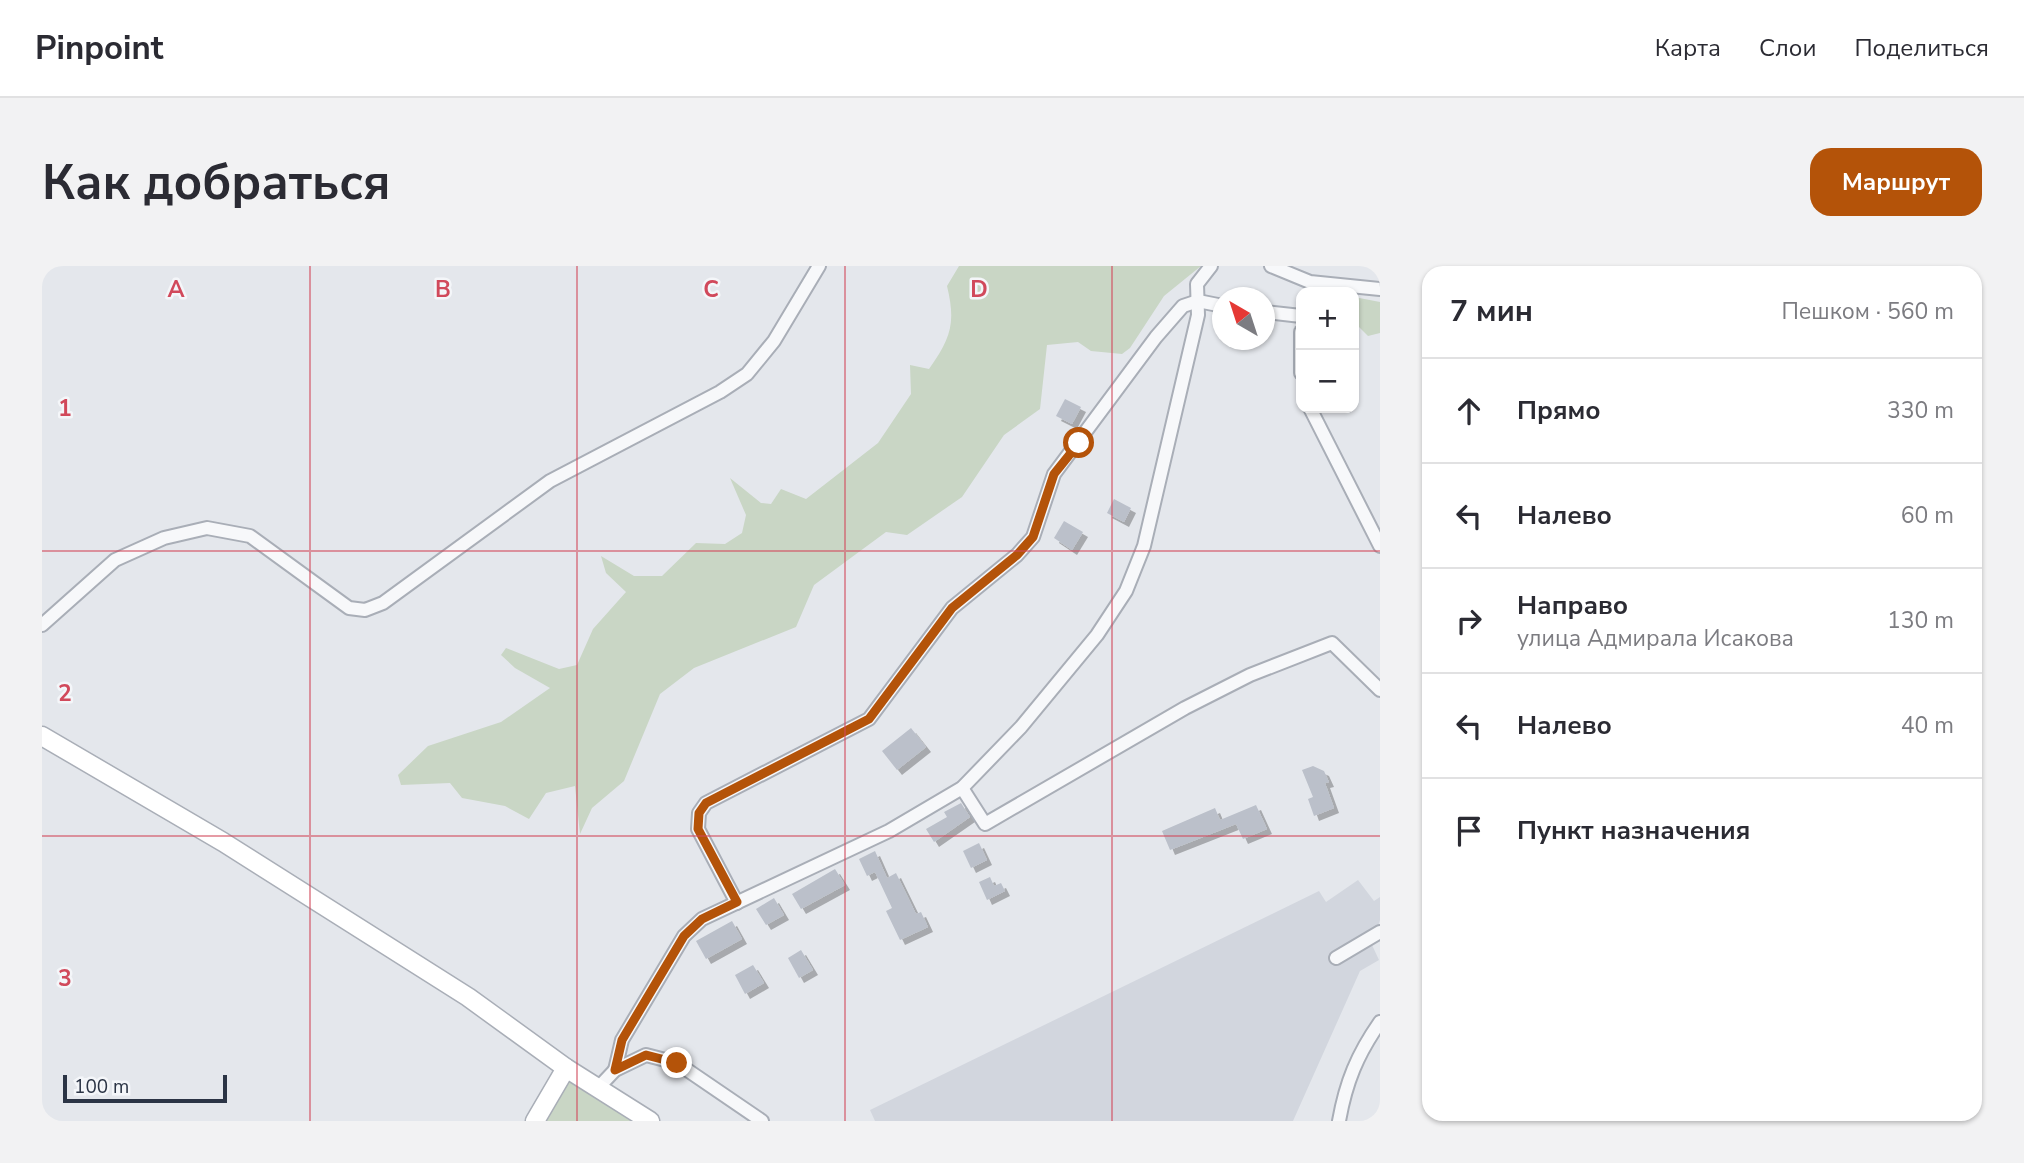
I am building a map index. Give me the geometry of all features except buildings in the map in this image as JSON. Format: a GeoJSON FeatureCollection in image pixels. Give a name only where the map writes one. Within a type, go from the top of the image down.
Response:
{"type":"FeatureCollection","features":[{"type":"Feature","properties":{"kind":"main road"},"geometry":{"type":"LineString","coordinates":[[42,736],[223,842],[456,989],[566,1068],[650,1121]]}},
{"type":"Feature","properties":{"kind":"main road"},"geometry":{"type":"LineString","coordinates":[[535,1121],[566,1068]]}},
{"type":"Feature","properties":{"kind":"street"},"geometry":{"type":"LineString","coordinates":[[42,625],[115,560],[164,538],[207,528],[250,536],[349,608],[365,610],[383,603],[550,481],[720,393],[747,374],[774,341],[819,266]]}},
{"type":"Feature","properties":{"kind":"street"},"geometry":{"type":"LineString","coordinates":[[615,1070],[622,1040],[684,936],[702,919],[888,831],[962,788],[1021,727],[1097,635],[1126,591],[1144,546],[1198,315],[1197,284],[1211,266]]}},
{"type":"Feature","properties":{"kind":"street"},"geometry":{"type":"LineString","coordinates":[[1270,266],[1309,287]]}},
{"type":"Feature","properties":{"kind":"street"},"geometry":{"type":"LineString","coordinates":[[1359,288],[1380,289]]}},
{"type":"Feature","properties":{"kind":"street"},"geometry":{"type":"LineString","coordinates":[[737,902],[698,829],[699,813],[706,803],[869,719],[952,608],[1017,555],[1033,537],[1054,474],[1156,337],[1183,306],[1198,301],[1212,304]]}},
{"type":"Feature","properties":{"kind":"street"},"geometry":{"type":"LineString","coordinates":[[1275,313],[1296,315]]}},
{"type":"Feature","properties":{"kind":"street"},"geometry":{"type":"LineString","coordinates":[[1313,413],[1380,546]]}},
{"type":"Feature","properties":{"kind":"street"},"geometry":{"type":"LineString","coordinates":[[962,788],[985,824],[1185,708],[1250,675],[1332,643],[1380,690]]}},
{"type":"Feature","properties":{"kind":"street"},"geometry":{"type":"LineString","coordinates":[[1336,958],[1380,932]]}},
{"type":"Feature","properties":{"kind":"street"},"geometry":{"type":"LineString","coordinates":[[1339,1121],[1346,1083],[1354,1063],[1380,1022]]}},
{"type":"Feature","properties":{"kind":"street"},"geometry":{"type":"LineString","coordinates":[[598,1088],[615,1070],[646,1055],[677,1063],[762,1121]]}},
{"type":"Feature","properties":{"kind":"shaded area"},"geometry":{"type":"Polygon","coordinates":[[[1358,880],[1374,901],[1380,897],[1380,920],[1372,945],[1379,960],[1360,971],[1293,1121],[875,1121],[870,1110],[1319,891],[1326,902],[1358,880]]]}},
{"type":"Feature","properties":{"kind":"green space"},"geometry":{"type":"Polygon","coordinates":[[[959,266],[1201,266],[1164,296],[1130,348],[1122,354],[1091,351],[1078,342],[1047,345],[1040,409],[1004,435],[962,497],[907,535],[886,532],[814,585],[796,627],[694,668],[660,694],[624,781],[592,808],[580,834],[575,786],[546,793],[529,819],[505,806],[462,798],[450,783],[401,785],[398,775],[428,746],[501,722],[550,688],[515,668],[501,655],[506,648],[559,669],[577,665],[593,629],[626,592],[606,573],[601,556],[634,576],[662,576],[696,543],[725,544],[742,533],[746,515],[730,478],[761,503],[771,504],[781,489],[806,499],[878,443],[911,394],[910,365],[929,369],[947,339],[951,310],[947,286],[959,266]]]}},
{"type":"Feature","properties":{"kind":"green space"},"geometry":{"type":"Polygon","coordinates":[[[1359,298],[1380,302],[1380,333],[1368,336],[1359,327],[1359,298]]]}},
{"type":"Feature","properties":{"kind":"green space"},"geometry":{"type":"Polygon","coordinates":[[[566,1072],[643,1121],[538,1121],[566,1072]]]}},
{"type":"Feature","properties":{"kind":"route"},"geometry":{"type":"LineString","coordinates":[[677,1063],[646,1055],[615,1070],[622,1040],[684,936],[702,919],[737,902],[698,829],[699,813],[706,803],[869,719],[916,652],[952,608],[1017,555],[1033,537],[1054,474],[1079,443]]}}]}
